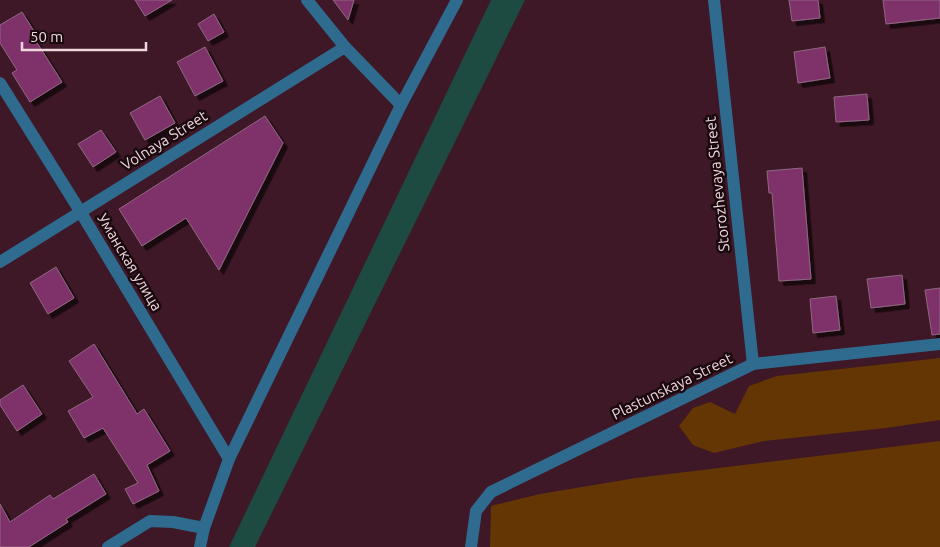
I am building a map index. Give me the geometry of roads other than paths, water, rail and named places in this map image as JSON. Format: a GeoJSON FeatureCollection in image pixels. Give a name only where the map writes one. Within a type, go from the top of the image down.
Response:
{"type":"FeatureCollection","features":[{"type":"Feature","properties":{"kind":"street"},"geometry":{"type":"LineString","coordinates":[[307,0],[345,47],[401,105]]}},
{"type":"Feature","properties":{"kind":"street"},"geometry":{"type":"LineString","coordinates":[[200,547],[204,528],[229,459],[401,105],[457,0]]}},
{"type":"Feature","properties":{"kind":"street","name":"Storozhevaya Street"},"geometry":{"type":"LineString","coordinates":[[714,0],[753,364]]}},
{"type":"Feature","properties":{"kind":"street","name":"Volnaya Street"},"geometry":{"type":"LineString","coordinates":[[0,262],[345,47]]}},
{"type":"Feature","properties":{"kind":"street","name":"Уманская улица"},"geometry":{"type":"LineString","coordinates":[[0,83],[80,211],[229,459]]}},
{"type":"Feature","properties":{"kind":"street","name":"Plastunskaya Street"},"geometry":{"type":"LineString","coordinates":[[471,547],[476,511],[491,492],[753,364],[940,344]]}},
{"type":"Feature","properties":{"kind":"street"},"geometry":{"type":"LineString","coordinates":[[108,547],[150,521],[173,522],[204,528]]}}]}
